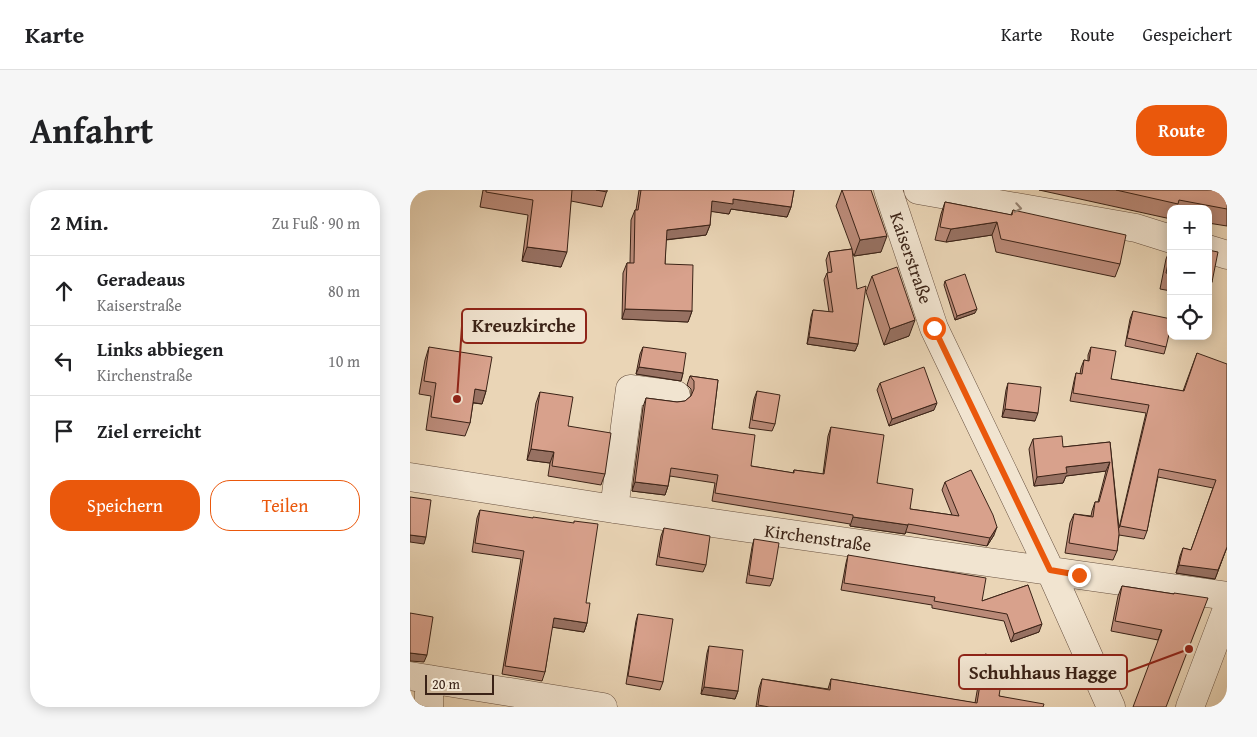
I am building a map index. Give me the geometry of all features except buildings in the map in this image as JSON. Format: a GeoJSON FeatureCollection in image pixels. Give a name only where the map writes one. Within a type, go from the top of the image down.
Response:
{"type":"FeatureCollection","features":[{"type":"Feature","properties":{"kind":"street","name":"Kaiserstraße"},"geometry":{"type":"LineString","coordinates":[[888,190],[934,328],[1050,570],[1111,707]]}},
{"type":"Feature","properties":{"kind":"street"},"geometry":{"type":"LineString","coordinates":[[918,190],[1136,228],[1167,237]]}},
{"type":"Feature","properties":{"kind":"street"},"geometry":{"type":"LineString","coordinates":[[1211,250],[1227,255]]}},
{"type":"Feature","properties":{"kind":"street"},"geometry":{"type":"LineString","coordinates":[[614,509],[630,389],[676,395]]}},
{"type":"Feature","properties":{"kind":"street","name":"Kirchenstraße"},"geometry":{"type":"LineString","coordinates":[[410,477],[614,509],[1227,596]]}},
{"type":"Feature","properties":{"kind":"street"},"geometry":{"type":"LineString","coordinates":[[1190,707],[1227,609]]}},
{"type":"Feature","properties":{"kind":"street"},"geometry":{"type":"LineString","coordinates":[[428,707],[420,678],[603,707]]}},
{"type":"Feature","properties":{"kind":"place","name":"Kreuzkirche"},"geometry":{"type":"Point","coordinates":[457,399]}},
{"type":"Feature","properties":{"kind":"place","name":"Schuhhaus Hagge"},"geometry":{"type":"Point","coordinates":[1189,649]}},
{"type":"Feature","properties":{"kind":"route"},"geometry":{"type":"LineString","coordinates":[[934,328],[1050,570],[1079,575]]}}]}
